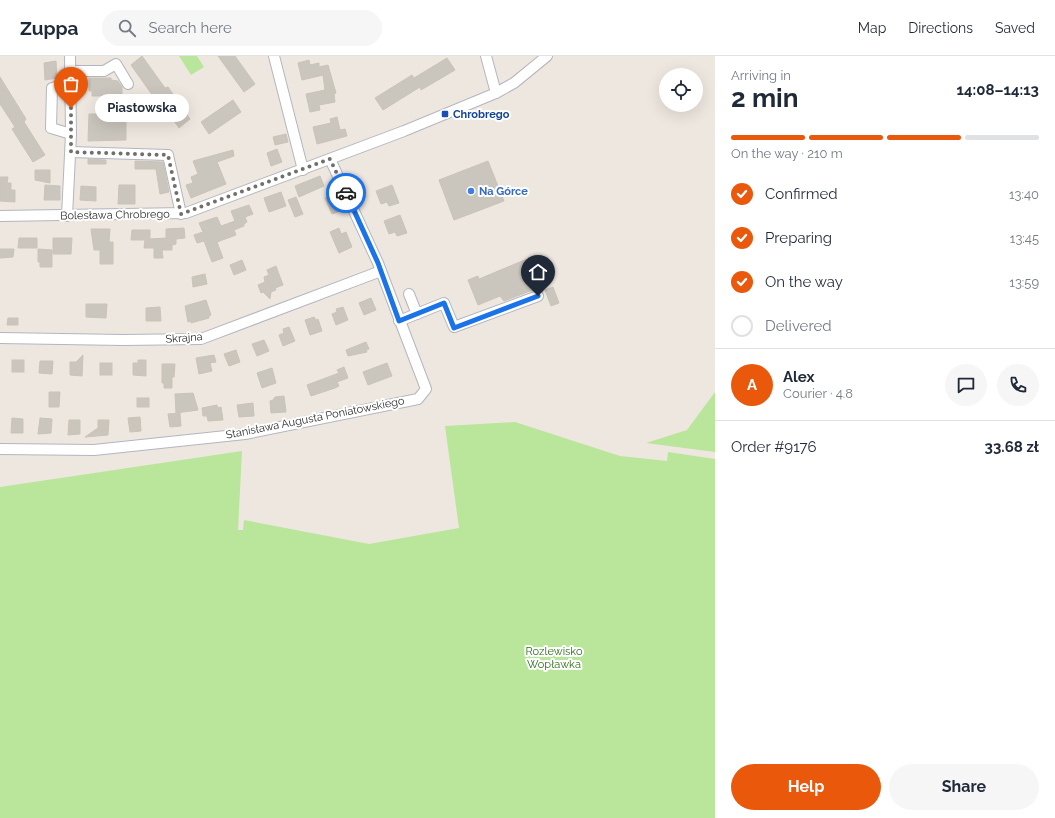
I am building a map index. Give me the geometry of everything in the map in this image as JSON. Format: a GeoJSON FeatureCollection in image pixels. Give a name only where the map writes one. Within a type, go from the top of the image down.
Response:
{"type":"FeatureCollection","features":[{"type":"Feature","properties":{"kind":"street"},"geometry":{"type":"LineString","coordinates":[[68,216],[71,152],[70,56]]}},
{"type":"Feature","properties":{"kind":"street"},"geometry":{"type":"LineString","coordinates":[[274,56],[303,170]]}},
{"type":"Feature","properties":{"kind":"street"},"geometry":{"type":"LineString","coordinates":[[486,56],[496,93]]}},
{"type":"Feature","properties":{"kind":"street","name":"Bolesława Chrobrego"},"geometry":{"type":"LineString","coordinates":[[0,216],[181,214],[303,170],[496,93],[514,83],[547,56]]}},
{"type":"Feature","properties":{"kind":"street"},"geometry":{"type":"LineString","coordinates":[[71,71],[104,71],[116,64],[128,84]]}},
{"type":"Feature","properties":{"kind":"street"},"geometry":{"type":"LineString","coordinates":[[71,83],[52,88],[51,128],[71,134]]}},
{"type":"Feature","properties":{"kind":"street"},"geometry":{"type":"LineString","coordinates":[[71,152],[168,155],[181,214]]}},
{"type":"Feature","properties":{"kind":"street","name":"Stanisława Augusta Poniatowskiego"},"geometry":{"type":"LineString","coordinates":[[0,449],[94,450],[245,434],[418,399],[426,389],[381,271],[330,159]]}},
{"type":"Feature","properties":{"kind":"street","name":"Skrajna"},"geometry":{"type":"LineString","coordinates":[[0,338],[123,340],[201,339],[381,271]]}},
{"type":"Feature","properties":{"kind":"street"},"geometry":{"type":"LineString","coordinates":[[409,294],[417,314]]}},
{"type":"Feature","properties":{"kind":"street"},"geometry":{"type":"LineString","coordinates":[[399,321],[444,303],[454,328],[538,296]]}},
{"type":"Feature","properties":{"kind":"green space"},"geometry":{"type":"Polygon","coordinates":[[[179,56],[197,56],[204,67],[191,75],[179,56]]]}},
{"type":"Feature","properties":{"kind":"green space"},"geometry":{"type":"Polygon","coordinates":[[[715,392],[715,452],[646,443],[687,430],[715,392]]]}},
{"type":"Feature","properties":{"kind":"green space","name":"Rozlewisko Wopławka"},"geometry":{"type":"Polygon","coordinates":[[[515,422],[620,456],[667,461],[668,452],[715,459],[715,818],[0,818],[0,487],[242,451],[238,530],[243,530],[244,520],[369,544],[459,528],[445,426],[515,422]]]}},
{"type":"Feature","properties":{"kind":"building"},"geometry":{"type":"Polygon","coordinates":[[[142,56],[165,88],[168,87],[190,119],[179,128],[156,95],[153,96],[131,65],[142,56]]]}},
{"type":"Feature","properties":{"kind":"building"},"geometry":{"type":"Polygon","coordinates":[[[218,56],[235,56],[255,84],[244,92],[218,56]]]}},
{"type":"Feature","properties":{"kind":"building"},"geometry":{"type":"Polygon","coordinates":[[[447,58],[455,70],[421,90],[420,87],[383,110],[375,98],[412,75],[414,78],[447,58]]]}},
{"type":"Feature","properties":{"kind":"building"},"geometry":{"type":"Polygon","coordinates":[[[309,60],[310,65],[319,63],[319,67],[328,65],[336,93],[334,94],[335,102],[319,105],[320,110],[310,112],[306,94],[325,90],[323,75],[302,80],[298,63],[309,60]]]}},
{"type":"Feature","properties":{"kind":"building"},"geometry":{"type":"Polygon","coordinates":[[[56,61],[57,78],[45,80],[44,63],[56,61]]]}},
{"type":"Feature","properties":{"kind":"building"},"geometry":{"type":"Polygon","coordinates":[[[0,77],[26,119],[24,122],[45,155],[33,162],[12,129],[15,127],[0,104],[0,77]]]}},
{"type":"Feature","properties":{"kind":"building"},"geometry":{"type":"Polygon","coordinates":[[[89,78],[111,78],[111,80],[118,81],[122,87],[122,98],[126,99],[126,140],[88,141],[89,114],[108,114],[108,96],[92,96],[92,91],[89,91],[89,78]]]}},
{"type":"Feature","properties":{"kind":"building"},"geometry":{"type":"Polygon","coordinates":[[[233,100],[241,112],[209,134],[201,122],[233,100]]]}},
{"type":"Feature","properties":{"kind":"building"},"geometry":{"type":"Polygon","coordinates":[[[337,117],[340,130],[345,129],[347,136],[317,144],[313,127],[331,123],[330,119],[337,117]]]}},
{"type":"Feature","properties":{"kind":"building"},"geometry":{"type":"Polygon","coordinates":[[[286,134],[288,142],[275,145],[273,137],[286,134]]]}},
{"type":"Feature","properties":{"kind":"building"},"geometry":{"type":"Polygon","coordinates":[[[277,149],[282,162],[271,166],[267,153],[277,149]]]}},
{"type":"Feature","properties":{"kind":"building"},"geometry":{"type":"Polygon","coordinates":[[[233,150],[234,156],[217,162],[226,184],[191,198],[186,185],[193,183],[191,177],[198,174],[193,161],[233,150]]]}},
{"type":"Feature","properties":{"kind":"building"},"geometry":{"type":"Polygon","coordinates":[[[88,159],[106,160],[106,164],[88,164],[88,159]]]}},
{"type":"Feature","properties":{"kind":"building"},"geometry":{"type":"Polygon","coordinates":[[[135,161],[163,162],[169,192],[160,194],[156,169],[135,169],[135,161]]]}},
{"type":"Feature","properties":{"kind":"building","name":"Na Górce"},"geometry":{"type":"Polygon","coordinates":[[[488,161],[504,201],[454,220],[439,180],[488,161]]]}},
{"type":"Feature","properties":{"kind":"building"},"geometry":{"type":"Polygon","coordinates":[[[35,170],[50,170],[50,183],[35,180],[35,170]]]}},
{"type":"Feature","properties":{"kind":"building"},"geometry":{"type":"Polygon","coordinates":[[[320,176],[324,186],[299,197],[295,186],[320,176]]]}},
{"type":"Feature","properties":{"kind":"building"},"geometry":{"type":"Polygon","coordinates":[[[0,177],[8,177],[7,183],[11,183],[11,190],[15,190],[15,202],[0,201],[0,177]]]}},
{"type":"Feature","properties":{"kind":"building"},"geometry":{"type":"Polygon","coordinates":[[[45,185],[60,186],[60,200],[44,200],[45,185]]]}},
{"type":"Feature","properties":{"kind":"building"},"geometry":{"type":"Polygon","coordinates":[[[119,185],[135,185],[135,204],[118,204],[119,185]]]}},
{"type":"Feature","properties":{"kind":"building"},"geometry":{"type":"Polygon","coordinates":[[[392,185],[399,203],[389,206],[387,202],[381,204],[376,191],[392,185]]]}},
{"type":"Feature","properties":{"kind":"building"},"geometry":{"type":"Polygon","coordinates":[[[81,186],[96,187],[96,201],[80,200],[81,186]]]}},
{"type":"Feature","properties":{"kind":"building"},"geometry":{"type":"Polygon","coordinates":[[[281,192],[286,206],[269,212],[264,198],[281,192]]]}},
{"type":"Feature","properties":{"kind":"building"},"geometry":{"type":"Polygon","coordinates":[[[333,195],[340,211],[332,214],[325,198],[333,195]]]}},
{"type":"Feature","properties":{"kind":"building"},"geometry":{"type":"Polygon","coordinates":[[[296,197],[303,214],[295,217],[288,200],[296,197]]]}},
{"type":"Feature","properties":{"kind":"building"},"geometry":{"type":"Polygon","coordinates":[[[249,205],[253,214],[245,217],[247,222],[244,226],[234,230],[236,235],[217,242],[223,258],[212,262],[204,241],[197,243],[194,235],[203,232],[199,223],[217,217],[221,226],[235,221],[231,211],[249,205]]]}},
{"type":"Feature","properties":{"kind":"building"},"geometry":{"type":"Polygon","coordinates":[[[400,215],[407,233],[397,236],[395,232],[389,234],[384,221],[400,215]]]}},
{"type":"Feature","properties":{"kind":"building"},"geometry":{"type":"Polygon","coordinates":[[[184,228],[185,238],[176,239],[176,244],[172,245],[172,250],[162,250],[163,258],[154,258],[154,248],[144,248],[145,240],[131,240],[132,230],[150,230],[150,239],[166,238],[166,229],[184,228]]]}},
{"type":"Feature","properties":{"kind":"building"},"geometry":{"type":"Polygon","coordinates":[[[339,228],[341,234],[346,232],[352,247],[339,253],[330,232],[339,228]]]}},
{"type":"Feature","properties":{"kind":"building"},"geometry":{"type":"Polygon","coordinates":[[[91,229],[110,229],[109,242],[113,242],[113,264],[100,264],[100,250],[94,250],[91,229]]]}},
{"type":"Feature","properties":{"kind":"building"},"geometry":{"type":"Polygon","coordinates":[[[19,238],[37,238],[37,248],[18,248],[19,238]]]}},
{"type":"Feature","properties":{"kind":"building"},"geometry":{"type":"Polygon","coordinates":[[[53,238],[72,238],[71,254],[53,254],[53,238]]]}},
{"type":"Feature","properties":{"kind":"building"},"geometry":{"type":"Polygon","coordinates":[[[0,249],[14,249],[13,257],[0,258],[0,249]]]}},
{"type":"Feature","properties":{"kind":"building"},"geometry":{"type":"Polygon","coordinates":[[[38,249],[52,250],[52,267],[40,267],[40,262],[38,262],[38,249]]]}},
{"type":"Feature","properties":{"kind":"building"},"geometry":{"type":"Polygon","coordinates":[[[527,259],[535,274],[533,274],[538,288],[504,301],[500,296],[478,305],[468,280],[478,276],[479,279],[527,259]]]}},
{"type":"Feature","properties":{"kind":"building"},"geometry":{"type":"Polygon","coordinates":[[[242,260],[246,270],[234,275],[230,265],[242,260]]]}},
{"type":"Feature","properties":{"kind":"building"},"geometry":{"type":"Polygon","coordinates":[[[276,266],[283,285],[275,288],[276,290],[271,292],[270,299],[263,292],[261,293],[258,285],[265,282],[264,277],[269,275],[267,270],[276,266]]]}},
{"type":"Feature","properties":{"kind":"building"},"geometry":{"type":"Polygon","coordinates":[[[205,274],[207,284],[193,287],[192,277],[205,274]]]}},
{"type":"Feature","properties":{"kind":"building"},"geometry":{"type":"Polygon","coordinates":[[[553,287],[559,303],[551,306],[545,290],[553,287]]]}},
{"type":"Feature","properties":{"kind":"building"},"geometry":{"type":"Polygon","coordinates":[[[371,298],[376,310],[364,315],[359,303],[371,298]]]}},
{"type":"Feature","properties":{"kind":"building"},"geometry":{"type":"Polygon","coordinates":[[[206,300],[211,315],[209,318],[191,323],[191,321],[188,322],[185,306],[206,300]]]}},
{"type":"Feature","properties":{"kind":"building"},"geometry":{"type":"Polygon","coordinates":[[[86,304],[107,304],[106,318],[86,317],[86,304]]]}},
{"type":"Feature","properties":{"kind":"building"},"geometry":{"type":"Polygon","coordinates":[[[160,307],[161,321],[146,321],[146,308],[160,307]]]}},
{"type":"Feature","properties":{"kind":"building"},"geometry":{"type":"Polygon","coordinates":[[[343,307],[348,320],[336,325],[332,314],[337,312],[336,309],[343,307]]]}},
{"type":"Feature","properties":{"kind":"building"},"geometry":{"type":"Polygon","coordinates":[[[314,317],[316,320],[318,319],[322,331],[310,335],[305,320],[314,317]]]}},
{"type":"Feature","properties":{"kind":"building"},"geometry":{"type":"Polygon","coordinates":[[[8,318],[18,318],[18,325],[7,325],[8,318]]]}},
{"type":"Feature","properties":{"kind":"building"},"geometry":{"type":"Polygon","coordinates":[[[289,327],[295,341],[283,346],[279,335],[284,333],[283,329],[289,327]]]}},
{"type":"Feature","properties":{"kind":"building"},"geometry":{"type":"Polygon","coordinates":[[[264,340],[269,351],[257,356],[252,344],[264,340]]]}},
{"type":"Feature","properties":{"kind":"building"},"geometry":{"type":"Polygon","coordinates":[[[366,342],[369,349],[366,350],[367,352],[348,356],[346,350],[366,342]]]}},
{"type":"Feature","properties":{"kind":"building"},"geometry":{"type":"Polygon","coordinates":[[[236,350],[240,362],[229,366],[224,354],[236,350]]]}},
{"type":"Feature","properties":{"kind":"building"},"geometry":{"type":"Polygon","coordinates":[[[83,355],[82,376],[70,375],[70,362],[76,362],[83,355]]]}},
{"type":"Feature","properties":{"kind":"building"},"geometry":{"type":"Polygon","coordinates":[[[214,355],[216,362],[210,363],[212,371],[199,374],[196,358],[214,355]]]}},
{"type":"Feature","properties":{"kind":"building"},"geometry":{"type":"Polygon","coordinates":[[[12,360],[24,360],[24,372],[12,372],[12,360]]]}},
{"type":"Feature","properties":{"kind":"building"},"geometry":{"type":"Polygon","coordinates":[[[138,360],[146,360],[146,376],[133,375],[133,363],[138,363],[138,360]]]}},
{"type":"Feature","properties":{"kind":"building"},"geometry":{"type":"Polygon","coordinates":[[[40,361],[53,361],[52,374],[39,373],[40,361]]]}},
{"type":"Feature","properties":{"kind":"building"},"geometry":{"type":"Polygon","coordinates":[[[100,363],[112,363],[112,375],[100,375],[100,363]]]}},
{"type":"Feature","properties":{"kind":"building"},"geometry":{"type":"Polygon","coordinates":[[[387,363],[392,376],[368,385],[363,372],[387,363]]]}},
{"type":"Feature","properties":{"kind":"building"},"geometry":{"type":"Polygon","coordinates":[[[162,364],[175,364],[174,377],[172,377],[172,388],[164,388],[164,383],[162,383],[162,364]]]}},
{"type":"Feature","properties":{"kind":"building"},"geometry":{"type":"Polygon","coordinates":[[[344,367],[348,378],[337,382],[339,386],[311,396],[307,385],[339,373],[337,370],[344,367]]]}},
{"type":"Feature","properties":{"kind":"building"},"geometry":{"type":"Polygon","coordinates":[[[272,368],[276,383],[262,388],[257,373],[272,368]]]}},
{"type":"Feature","properties":{"kind":"building"},"geometry":{"type":"Polygon","coordinates":[[[49,392],[60,392],[59,407],[49,407],[49,392]]]}},
{"type":"Feature","properties":{"kind":"building"},"geometry":{"type":"Polygon","coordinates":[[[193,393],[198,410],[176,413],[175,394],[193,393]]]}},
{"type":"Feature","properties":{"kind":"building"},"geometry":{"type":"Polygon","coordinates":[[[284,396],[286,412],[271,413],[270,401],[275,397],[284,396]]]}},
{"type":"Feature","properties":{"kind":"building"},"geometry":{"type":"Polygon","coordinates":[[[137,398],[149,398],[149,407],[137,407],[137,398]]]}},
{"type":"Feature","properties":{"kind":"building"},"geometry":{"type":"Polygon","coordinates":[[[253,403],[254,416],[239,417],[237,405],[253,403]]]}},
{"type":"Feature","properties":{"kind":"building"},"geometry":{"type":"Polygon","coordinates":[[[217,405],[218,408],[221,407],[223,420],[208,421],[207,416],[203,416],[202,408],[217,405]]]}},
{"type":"Feature","properties":{"kind":"building"},"geometry":{"type":"Polygon","coordinates":[[[180,413],[181,426],[170,427],[168,414],[180,413]]]}},
{"type":"Feature","properties":{"kind":"building"},"geometry":{"type":"Polygon","coordinates":[[[140,417],[141,431],[130,432],[128,418],[140,417]]]}},
{"type":"Feature","properties":{"kind":"building"},"geometry":{"type":"Polygon","coordinates":[[[12,418],[23,419],[23,433],[11,433],[12,418]]]}},
{"type":"Feature","properties":{"kind":"building"},"geometry":{"type":"Polygon","coordinates":[[[40,418],[52,419],[51,433],[38,434],[40,418]]]}},
{"type":"Feature","properties":{"kind":"building"},"geometry":{"type":"Polygon","coordinates":[[[69,420],[80,420],[80,434],[68,435],[69,420]]]}},
{"type":"Feature","properties":{"kind":"building"},"geometry":{"type":"Polygon","coordinates":[[[98,420],[109,420],[108,435],[85,437],[98,428],[98,420]]]}},
{"type":"Feature","properties":{"kind":"way so far"},"geometry":{"type":"LineString","coordinates":[[71,108],[71,152],[168,155],[181,214],[330,159],[346,193]]}},
{"type":"Feature","properties":{"kind":"place","name":"Piastowska"},"geometry":{"type":"Point","coordinates":[71,108]}},
{"type":"Feature","properties":{"kind":"place","name":"Chrobrego"},"geometry":{"type":"Point","coordinates":[445,114]}},
{"type":"Feature","properties":{"kind":"place","name":"Na Górce"},"geometry":{"type":"Point","coordinates":[471,191]}},
{"type":"Feature","properties":{"kind":"route"},"geometry":{"type":"LineString","coordinates":[[346,193],[378,263],[399,321],[444,303],[454,328],[538,296]]}}]}
